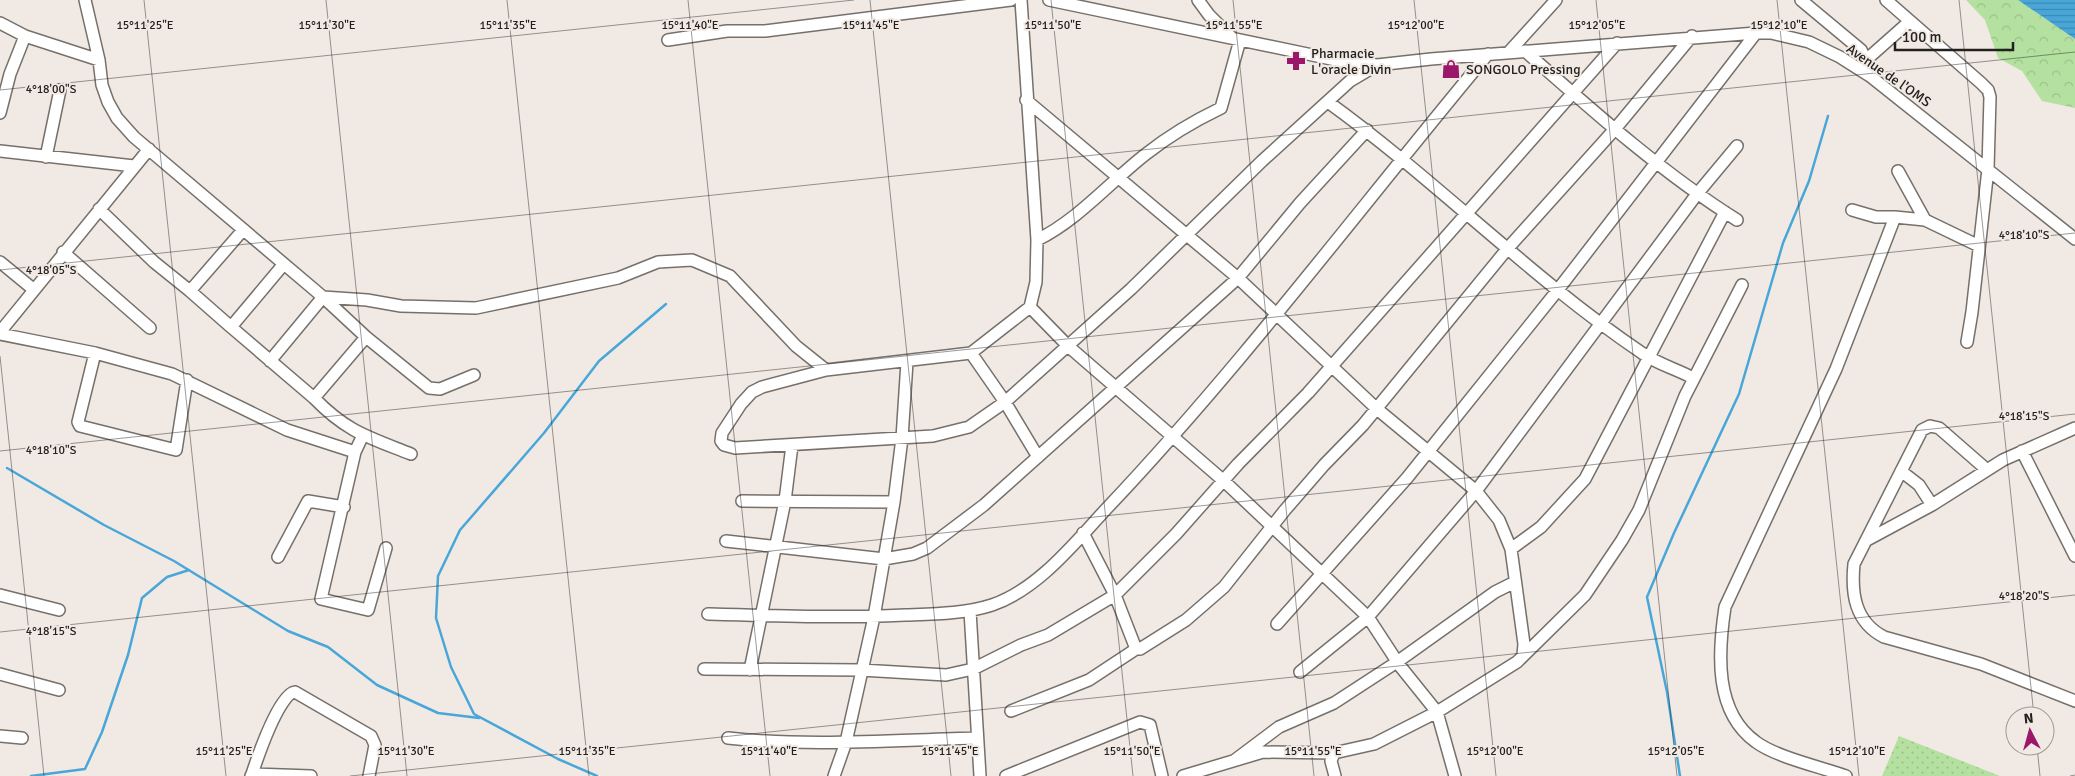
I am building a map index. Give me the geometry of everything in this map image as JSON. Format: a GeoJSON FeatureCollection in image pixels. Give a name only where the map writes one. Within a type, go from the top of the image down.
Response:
{"type":"FeatureCollection","features":[{"type":"Feature","properties":{"kind":"street"},"geometry":{"type":"LineString","coordinates":[[85,0],[99,60],[102,85],[108,102],[117,118],[148,149],[323,297],[366,337],[434,390],[474,375]]}},
{"type":"Feature","properties":{"kind":"street"},"geometry":{"type":"LineString","coordinates":[[668,40],[726,31],[765,31],[1011,0]]}},
{"type":"Feature","properties":{"kind":"street"},"geometry":{"type":"LineString","coordinates":[[1021,0],[1026,100],[1037,240],[1036,282],[1030,308],[971,353],[826,370],[771,384],[752,392],[740,404],[721,437],[721,442],[728,448],[902,438],[958,431],[983,419],[1068,346],[1187,236],[1262,161],[1350,81],[1377,65]]}},
{"type":"Feature","properties":{"kind":"street","name":"Avenue de l'OMS"},"geometry":{"type":"LineString","coordinates":[[1050,0],[1336,60],[1377,65],[1692,36],[1771,33],[1809,42],[1840,57],[1870,76],[2075,239]]}},
{"type":"Feature","properties":{"kind":"street"},"geometry":{"type":"LineString","coordinates":[[1037,240],[1057,228],[1179,129],[1221,108],[1236,39],[1209,15],[1198,0]]}},
{"type":"Feature","properties":{"kind":"street"},"geometry":{"type":"LineString","coordinates":[[1509,52],[1556,0]]}},
{"type":"Feature","properties":{"kind":"street"},"geometry":{"type":"LineString","coordinates":[[1801,0],[1855,44],[1866,60],[1870,76]]}},
{"type":"Feature","properties":{"kind":"street"},"geometry":{"type":"LineString","coordinates":[[1886,0],[1988,90],[1991,103],[1988,169],[1967,342]]}},
{"type":"Feature","properties":{"kind":"street"},"geometry":{"type":"LineString","coordinates":[[1866,60],[1910,21]]}},
{"type":"Feature","properties":{"kind":"street"},"geometry":{"type":"LineString","coordinates":[[0,23],[25,36],[99,60]]}},
{"type":"Feature","properties":{"kind":"street"},"geometry":{"type":"LineString","coordinates":[[1277,624],[1357,536],[1428,451],[1557,291],[1756,33]]}},
{"type":"Feature","properties":{"kind":"street"},"geometry":{"type":"LineString","coordinates":[[0,113],[10,74],[25,36]]}},
{"type":"Feature","properties":{"kind":"street"},"geometry":{"type":"LineString","coordinates":[[1011,711],[1089,680],[1136,648],[1140,649],[1186,620],[1224,587],[1271,527],[1324,465],[1376,409],[1508,248],[1615,129],[1692,36]]}},
{"type":"Feature","properties":{"kind":"street"},"geometry":{"type":"LineString","coordinates":[[704,669],[861,670],[946,675],[973,669],[1021,645],[1048,635],[1115,595],[1225,482],[1238,464],[1308,393],[1617,43]]}},
{"type":"Feature","properties":{"kind":"street"},"geometry":{"type":"LineString","coordinates":[[1525,51],[1656,163],[1697,194],[1737,220]]}},
{"type":"Feature","properties":{"kind":"street"},"geometry":{"type":"LineString","coordinates":[[708,614],[874,617],[970,611],[1010,597],[1032,583],[1083,533],[1174,436],[1488,54]]}},
{"type":"Feature","properties":{"kind":"street"},"geometry":{"type":"LineString","coordinates":[[46,157],[60,90]]}},
{"type":"Feature","properties":{"kind":"street"},"geometry":{"type":"LineString","coordinates":[[1026,100],[1238,278],[1376,409],[1476,491],[1499,520],[1511,549],[1524,644],[1523,655]]}},
{"type":"Feature","properties":{"kind":"street"},"geometry":{"type":"LineString","coordinates":[[1328,102],[1403,159],[1557,291],[1648,357],[1693,378]]}},
{"type":"Feature","properties":{"kind":"street"},"geometry":{"type":"LineString","coordinates":[[726,541],[884,559],[914,554],[942,538],[984,505],[1238,278],[1300,203],[1367,130]]}},
{"type":"Feature","properties":{"kind":"street"},"geometry":{"type":"LineString","coordinates":[[1300,672],[1368,617],[1476,491],[1697,194],[1737,146]]}},
{"type":"Feature","properties":{"kind":"street"},"geometry":{"type":"LineString","coordinates":[[148,149],[33,289],[0,333],[95,353],[186,380],[287,430],[355,452]]}},
{"type":"Feature","properties":{"kind":"street"},"geometry":{"type":"LineString","coordinates":[[0,151],[134,166]]}},
{"type":"Feature","properties":{"kind":"street"},"geometry":{"type":"LineString","coordinates":[[1898,171],[1925,220]]}},
{"type":"Feature","properties":{"kind":"street"},"geometry":{"type":"LineString","coordinates":[[99,208],[154,262],[314,398],[341,424],[411,454]]}},
{"type":"Feature","properties":{"kind":"street"},"geometry":{"type":"LineString","coordinates":[[1852,210],[1876,217],[1925,220],[1979,246]]}},
{"type":"Feature","properties":{"kind":"street"},"geometry":{"type":"LineString","coordinates":[[1511,549],[1541,527],[1585,479],[1725,212]]}},
{"type":"Feature","properties":{"kind":"street"},"geometry":{"type":"LineString","coordinates":[[1846,776],[1774,751],[1756,742],[1741,728],[1728,708],[1723,690],[1721,667],[1723,621],[1725,607],[1836,369],[1895,218]]}},
{"type":"Feature","properties":{"kind":"street"},"geometry":{"type":"LineString","coordinates":[[190,291],[243,230]]}},
{"type":"Feature","properties":{"kind":"street"},"geometry":{"type":"LineString","coordinates":[[63,252],[150,328]]}},
{"type":"Feature","properties":{"kind":"street"},"geometry":{"type":"LineString","coordinates":[[323,297],[367,300],[401,306],[476,308],[618,278],[658,262],[692,260],[730,276],[796,346],[826,370]]}},
{"type":"Feature","properties":{"kind":"street"},"geometry":{"type":"LineString","coordinates":[[0,262],[33,289]]}},
{"type":"Feature","properties":{"kind":"street"},"geometry":{"type":"LineString","coordinates":[[231,327],[283,265]]}},
{"type":"Feature","properties":{"kind":"street"},"geometry":{"type":"LineString","coordinates":[[1183,776],[1263,752],[1334,753],[1374,744],[1437,712],[1517,662],[1584,595],[1622,540],[1639,510],[1693,378],[1714,343],[1742,286]]}},
{"type":"Feature","properties":{"kind":"street"},"geometry":{"type":"LineString","coordinates":[[270,360],[323,297]]}},
{"type":"Feature","properties":{"kind":"street"},"geometry":{"type":"LineString","coordinates":[[1030,308],[1068,346],[1225,482],[1271,527],[1323,572],[1368,617],[1397,662],[1437,712],[1455,776]]}},
{"type":"Feature","properties":{"kind":"street"},"geometry":{"type":"LineString","coordinates":[[314,398],[366,337]]}},
{"type":"Feature","properties":{"kind":"street"},"geometry":{"type":"LineString","coordinates":[[95,353],[78,422],[80,426],[176,450],[186,380]]}},
{"type":"Feature","properties":{"kind":"street"},"geometry":{"type":"LineString","coordinates":[[971,353],[1005,402],[1038,457]]}},
{"type":"Feature","properties":{"kind":"street"},"geometry":{"type":"LineString","coordinates":[[834,776],[846,742],[874,617],[894,502],[902,438],[907,362]]}},
{"type":"Feature","properties":{"kind":"street"},"geometry":{"type":"LineString","coordinates":[[1986,469],[1939,428],[1930,426],[1922,430],[1854,564],[1852,588],[1858,610],[1874,631],[1884,636],[1988,666],[2073,697]]}},
{"type":"Feature","properties":{"kind":"street"},"geometry":{"type":"LineString","coordinates":[[1867,540],[1932,505],[1986,469],[2075,428]]}},
{"type":"Feature","properties":{"kind":"street"},"geometry":{"type":"LineString","coordinates":[[363,435],[355,452],[344,507],[321,599],[368,610],[386,548]]}},
{"type":"Feature","properties":{"kind":"street"},"geometry":{"type":"LineString","coordinates":[[750,670],[785,502],[792,445]]}},
{"type":"Feature","properties":{"kind":"street"},"geometry":{"type":"LineString","coordinates":[[2022,451],[2075,556]]}},
{"type":"Feature","properties":{"kind":"street"},"geometry":{"type":"LineString","coordinates":[[1901,471],[1919,485],[1932,505]]}},
{"type":"Feature","properties":{"kind":"street"},"geometry":{"type":"LineString","coordinates":[[278,557],[308,501],[344,507]]}},
{"type":"Feature","properties":{"kind":"street"},"geometry":{"type":"LineString","coordinates":[[742,501],[894,502]]}},
{"type":"Feature","properties":{"kind":"street"},"geometry":{"type":"LineString","coordinates":[[1083,533],[1115,595],[1136,648]]}},
{"type":"Feature","properties":{"kind":"street"},"geometry":{"type":"LineString","coordinates":[[1235,760],[1279,726],[1334,703],[1397,662],[1495,592],[1515,582]]}},
{"type":"Feature","properties":{"kind":"street"},"geometry":{"type":"LineString","coordinates":[[0,595],[59,610]]}},
{"type":"Feature","properties":{"kind":"street"},"geometry":{"type":"LineString","coordinates":[[970,611],[980,776]]}},
{"type":"Feature","properties":{"kind":"street"},"geometry":{"type":"LineString","coordinates":[[0,674],[59,690]]}},
{"type":"Feature","properties":{"kind":"street"},"geometry":{"type":"LineString","coordinates":[[311,776],[252,775],[265,738],[280,708],[288,695],[295,692],[372,736],[375,745],[369,776]]}},
{"type":"Feature","properties":{"kind":"street"},"geometry":{"type":"LineString","coordinates":[[1006,776],[1140,722],[1146,722],[1150,725],[1162,776]]}},
{"type":"Feature","properties":{"kind":"street"},"geometry":{"type":"LineString","coordinates":[[0,736],[22,738]]}},
{"type":"Feature","properties":{"kind":"street"},"geometry":{"type":"LineString","coordinates":[[728,738],[772,743],[977,738]]}},
{"type":"Feature","properties":{"kind":"street"},"geometry":{"type":"LineString","coordinates":[[1334,753],[1331,761],[1335,776]]}},
{"type":"Feature","properties":{"kind":"green space"},"geometry":{"type":"Polygon","coordinates":[[[1966,0],[2018,0],[2075,39],[2075,108],[2042,101],[2022,71],[1998,58],[1985,20],[1966,0]]]}},
{"type":"Feature","properties":{"kind":"green space"},"geometry":{"type":"Polygon","coordinates":[[[1899,736],[2000,776],[1882,776],[1899,736]]]}},
{"type":"Feature","properties":{"kind":"water"},"geometry":{"type":"Polygon","coordinates":[[[2018,0],[2075,0],[2075,39],[2018,0]]]}},
{"type":"Feature","properties":{"kind":"waterway"},"geometry":{"type":"LineString","coordinates":[[1680,776],[1667,692],[1647,597],[1674,533],[1739,394],[1783,243],[1809,181],[1828,116]]}},
{"type":"Feature","properties":{"kind":"waterway"},"geometry":{"type":"LineString","coordinates":[[597,776],[558,759],[474,714],[451,667],[436,618],[438,576],[460,530],[544,433],[599,361],[666,304]]}},
{"type":"Feature","properties":{"kind":"waterway"},"geometry":{"type":"LineString","coordinates":[[7,468],[104,525],[174,561],[288,631],[328,647],[377,685],[438,713],[479,718]]}},
{"type":"Feature","properties":{"kind":"waterway"},"geometry":{"type":"LineString","coordinates":[[31,776],[85,769],[102,732],[128,655],[142,598],[167,577],[189,570]]}},
{"type":"Feature","properties":{"kind":"place","name":"Pharmacie L'oracle Divin"},"geometry":{"type":"Point","coordinates":[1296,61]}},
{"type":"Feature","properties":{"kind":"place","name":"SONGOLO Pressing"},"geometry":{"type":"Point","coordinates":[1451,69]}}]}
